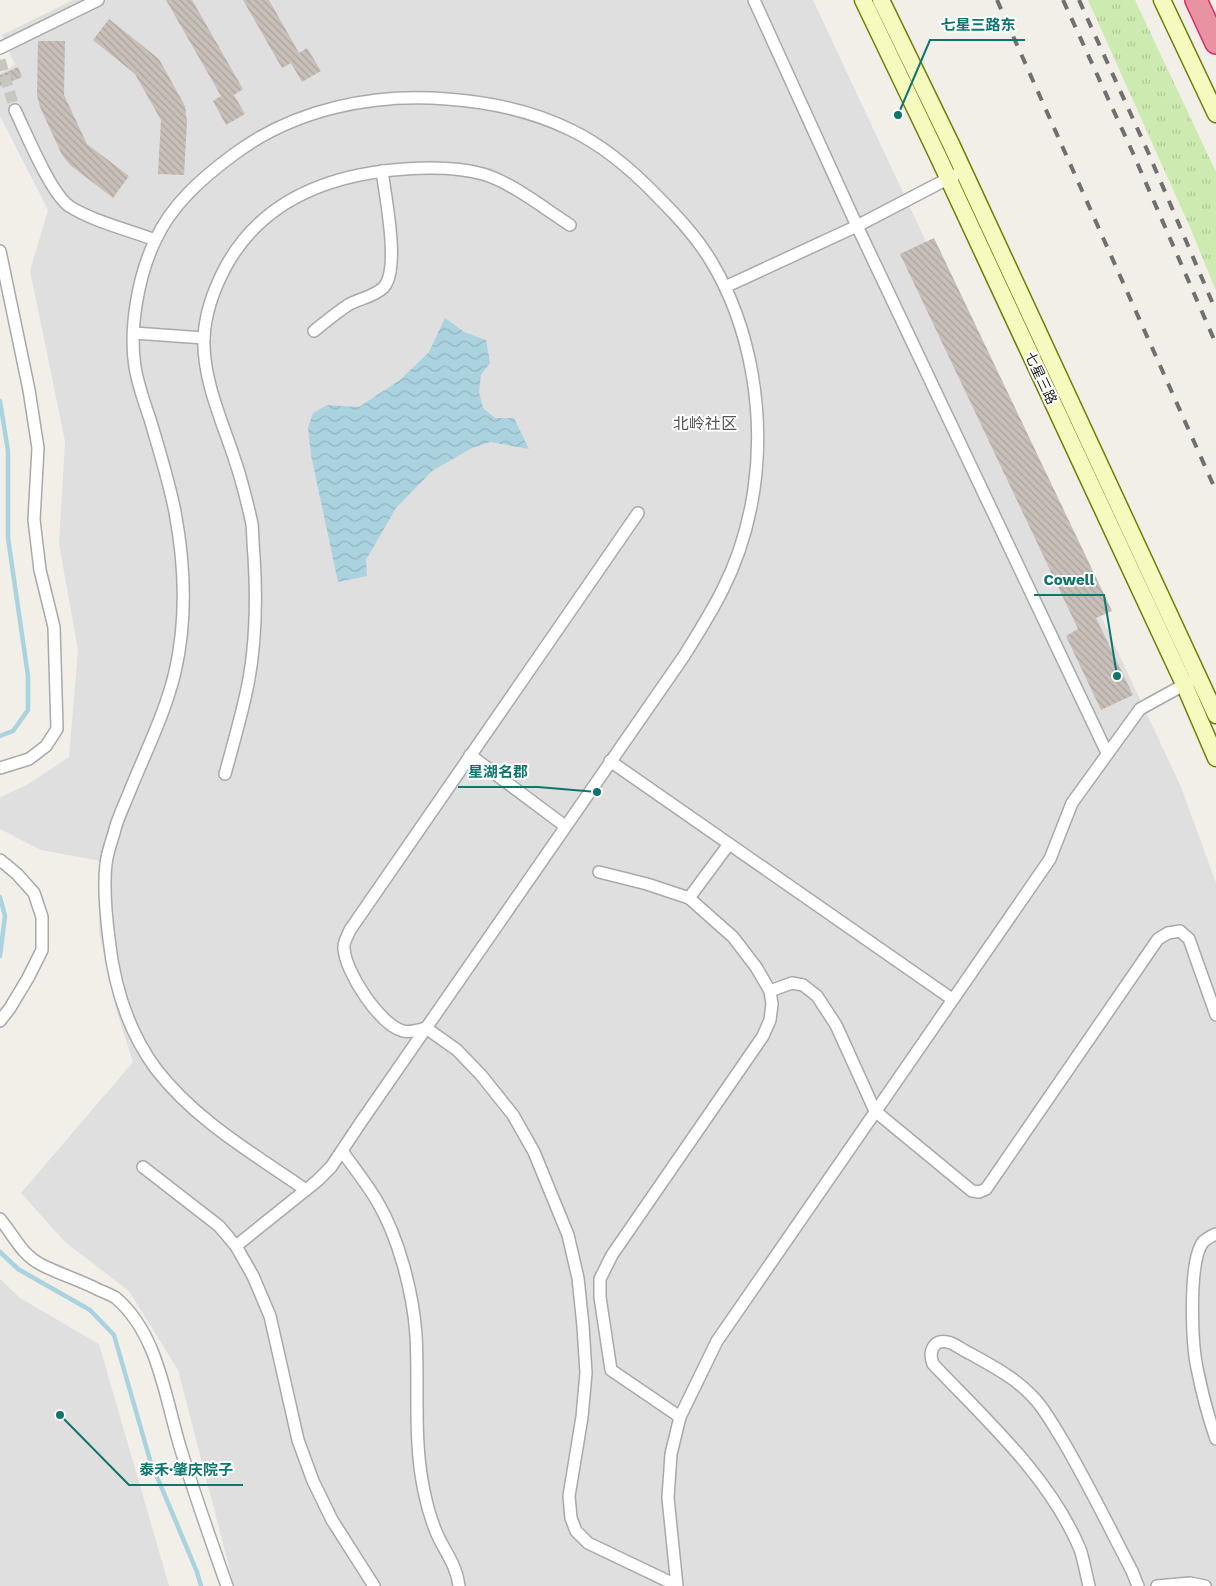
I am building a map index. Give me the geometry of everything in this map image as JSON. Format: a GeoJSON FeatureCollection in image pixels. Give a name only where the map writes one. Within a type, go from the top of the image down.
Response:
{"type":"FeatureCollection","features":[{"type":"Feature","properties":{"kind":"highway"},"geometry":{"type":"LineString","coordinates":[[1196,0],[1216,43]]}},
{"type":"Feature","properties":{"kind":"street"},"geometry":{"type":"LineString","coordinates":[[0,48],[98,0]]}},
{"type":"Feature","properties":{"kind":"street"},"geometry":{"type":"LineString","coordinates":[[754,0],[857,226],[1107,753]]}},
{"type":"Feature","properties":{"kind":"street","name":"七星三路"},"geometry":{"type":"LineString","coordinates":[[863,0],[1184,684],[1216,758]]}},
{"type":"Feature","properties":{"kind":"street","name":"七星三路"},"geometry":{"type":"LineString","coordinates":[[881,0],[963,170],[1216,715]]}},
{"type":"Feature","properties":{"kind":"street"},"geometry":{"type":"LineString","coordinates":[[1162,0],[1216,114]]}},
{"type":"Feature","properties":{"kind":"street"},"geometry":{"type":"LineString","coordinates":[[236,1246],[306,1190],[332,1167],[383,1090],[684,656],[724,589],[742,540],[754,490],[758,439],[755,394],[750,360],[737,317],[725,287],[710,258],[690,230],[635,173],[605,150],[570,129],[496,104],[422,97],[374,100],[341,106],[275,128],[246,145],[193,188],[173,210],[155,240],[144,272],[136,308],[134,333],[135,366],[141,392],[162,458],[175,511],[182,560],[182,627],[178,660],[171,688],[116,826],[106,865],[106,914],[112,964],[121,1001],[137,1037],[154,1066],[175,1091],[208,1120],[306,1190]]}},
{"type":"Feature","properties":{"kind":"street"},"geometry":{"type":"LineString","coordinates":[[15,110],[54,189],[68,205],[89,216],[155,240]]}},
{"type":"Feature","properties":{"kind":"street"},"geometry":{"type":"LineString","coordinates":[[225,774],[246,696],[254,642],[256,580],[252,526],[240,478],[205,361],[204,338],[209,309],[219,280],[234,251],[254,227],[285,203],[315,188],[351,176],[382,171],[423,168],[459,169],[485,174],[510,186],[570,226]]}},
{"type":"Feature","properties":{"kind":"street"},"geometry":{"type":"LineString","coordinates":[[725,287],[857,226],[963,170]]}},
{"type":"Feature","properties":{"kind":"street"},"geometry":{"type":"LineString","coordinates":[[314,331],[348,305],[382,289],[388,281],[391,265],[391,238],[382,171]]}},
{"type":"Feature","properties":{"kind":"street"},"geometry":{"type":"LineString","coordinates":[[0,251],[29,390],[38,448],[34,520],[40,570],[54,627],[57,729],[46,746],[29,759],[0,768]]}},
{"type":"Feature","properties":{"kind":"street"},"geometry":{"type":"LineString","coordinates":[[134,333],[204,338]]}},
{"type":"Feature","properties":{"kind":"street"},"geometry":{"type":"LineString","coordinates":[[638,513],[350,930],[343,946],[347,966],[357,984],[381,1016],[396,1029],[406,1032],[426,1028],[457,1050],[482,1075],[513,1115],[534,1152],[568,1235],[578,1278],[583,1326],[586,1373],[582,1417],[569,1496],[571,1518],[576,1531],[588,1543],[677,1585]]}},
{"type":"Feature","properties":{"kind":"street"},"geometry":{"type":"LineString","coordinates":[[677,1585],[668,1498],[671,1454],[680,1417],[717,1342],[1050,859],[1072,803],[1107,753],[1140,709],[1200,677]]}},
{"type":"Feature","properties":{"kind":"street"},"geometry":{"type":"LineString","coordinates":[[470,755],[566,826]]}},
{"type":"Feature","properties":{"kind":"street"},"geometry":{"type":"LineString","coordinates":[[610,761],[952,999]]}},
{"type":"Feature","properties":{"kind":"street"},"geometry":{"type":"LineString","coordinates":[[689,898],[729,844]]}},
{"type":"Feature","properties":{"kind":"street"},"geometry":{"type":"LineString","coordinates":[[0,860],[17,874],[34,893],[42,917],[42,950],[28,978],[10,1008],[0,1020]]}},
{"type":"Feature","properties":{"kind":"street"},"geometry":{"type":"LineString","coordinates":[[599,872],[647,884],[689,898],[733,938],[756,967],[770,991],[772,1004],[770,1020],[762,1036],[612,1255],[600,1278],[600,1297],[611,1370],[680,1417]]}},
{"type":"Feature","properties":{"kind":"street"},"geometry":{"type":"LineString","coordinates":[[770,991],[792,983],[804,985],[817,996],[836,1025],[875,1111],[972,1191],[979,1192],[986,1189],[1158,939],[1168,933],[1180,931],[1189,939],[1216,1015]]}},
{"type":"Feature","properties":{"kind":"street"},"geometry":{"type":"LineString","coordinates":[[342,1151],[377,1200],[391,1228],[403,1265],[416,1334],[419,1456],[423,1489],[437,1536],[453,1563],[459,1586]]}},
{"type":"Feature","properties":{"kind":"street"},"geometry":{"type":"LineString","coordinates":[[143,1167],[218,1226],[236,1246],[254,1276],[270,1316],[298,1440],[313,1481],[332,1520],[374,1586]]}},
{"type":"Feature","properties":{"kind":"street"},"geometry":{"type":"LineString","coordinates":[[0,1219],[22,1251],[39,1264],[115,1298],[132,1316],[149,1343],[164,1385],[177,1439],[200,1512],[227,1586]]}},
{"type":"Feature","properties":{"kind":"street"},"geometry":{"type":"LineString","coordinates":[[1216,1234],[1202,1244],[1199,1252],[1194,1284],[1193,1323],[1196,1366],[1204,1404],[1216,1439]]}},
{"type":"Feature","properties":{"kind":"street"},"geometry":{"type":"LineString","coordinates":[[1090,1586],[1081,1551],[1066,1520],[1028,1464],[934,1364],[931,1352],[934,1345],[940,1342],[950,1343],[1015,1381],[1032,1395],[1045,1412],[1072,1456],[1138,1586]]}},
{"type":"Feature","properties":{"kind":"street"},"geometry":{"type":"LineString","coordinates":[[1157,1586],[1190,1583],[1205,1586]]}},
{"type":"Feature","properties":{"kind":"shaded area"},"geometry":{"type":"Polygon","coordinates":[[[73,0],[813,0],[1181,787],[1216,883],[1216,1586],[234,1586],[178,1370],[129,1291],[65,1242],[21,1193],[133,1062],[117,1012],[99,932],[101,861],[41,850],[0,829],[0,797],[25,786],[69,757],[78,650],[59,544],[65,441],[30,271],[48,210],[0,116],[0,73],[15,65],[2,35],[73,0]]]}},
{"type":"Feature","properties":{"kind":"shaded area"},"geometry":{"type":"Polygon","coordinates":[[[0,1279],[20,1298],[99,1344],[169,1586],[0,1586],[0,1279]]]}},
{"type":"Feature","properties":{"kind":"green space"},"geometry":{"type":"Polygon","coordinates":[[[1088,0],[1135,0],[1216,172],[1216,291],[1192,232],[1088,0]]]}},
{"type":"Feature","properties":{"kind":"water"},"geometry":{"type":"Polygon","coordinates":[[[445,318],[464,332],[486,340],[490,363],[481,375],[479,392],[483,408],[495,418],[514,418],[529,449],[490,442],[472,448],[432,471],[396,508],[366,560],[367,576],[338,582],[311,455],[308,428],[313,413],[327,405],[359,407],[400,380],[429,352],[445,318]]]}},
{"type":"Feature","properties":{"kind":"building"},"geometry":{"type":"Polygon","coordinates":[[[166,0],[192,0],[243,89],[234,95],[245,114],[226,125],[213,101],[221,96],[166,0]]]}},
{"type":"Feature","properties":{"kind":"building"},"geometry":{"type":"Polygon","coordinates":[[[243,0],[269,0],[299,53],[307,48],[321,71],[302,82],[291,63],[282,68],[243,0]]]}},
{"type":"Feature","properties":{"kind":"building"},"geometry":{"type":"Polygon","coordinates":[[[109,19],[159,59],[185,106],[187,122],[184,175],[158,174],[161,120],[135,74],[93,40],[109,19]]]}},
{"type":"Feature","properties":{"kind":"building"},"geometry":{"type":"Polygon","coordinates":[[[38,41],[65,41],[64,95],[87,144],[129,176],[113,198],[70,165],[62,155],[40,107],[37,95],[38,41]]]}},
{"type":"Feature","properties":{"kind":"building"},"geometry":{"type":"Polygon","coordinates":[[[18,67],[22,77],[0,86],[0,75],[18,67]]]}},
{"type":"Feature","properties":{"kind":"building"},"geometry":{"type":"Polygon","coordinates":[[[934,238],[1112,611],[1096,618],[1133,695],[1101,710],[1066,636],[1078,629],[900,254],[934,238]]]}},
{"type":"Feature","properties":{"kind":"waterway"},"geometry":{"type":"LineString","coordinates":[[0,401],[8,451],[8,538],[28,676],[28,710],[13,731],[0,736]]}},
{"type":"Feature","properties":{"kind":"waterway"},"geometry":{"type":"LineString","coordinates":[[0,897],[5,916],[0,956]]}},
{"type":"Feature","properties":{"kind":"waterway"},"geometry":{"type":"LineString","coordinates":[[0,1252],[18,1269],[90,1310],[114,1335],[150,1460],[197,1572],[201,1586]]}},
{"type":"Feature","properties":{"kind":"tunnel"},"geometry":{"type":"LineString","coordinates":[[0,60],[15,110]]}},
{"type":"Feature","properties":{"kind":"railway"},"geometry":{"type":"LineString","coordinates":[[997,0],[1216,491]]}},
{"type":"Feature","properties":{"kind":"railway"},"geometry":{"type":"LineString","coordinates":[[1063,0],[1132,151],[1216,344]]}},
{"type":"Feature","properties":{"kind":"railway"},"geometry":{"type":"LineString","coordinates":[[1079,0],[1148,152],[1216,311]]}},
{"type":"Feature","properties":{"kind":"place","name":"七星三路东"},"geometry":{"type":"Point","coordinates":[898,115]}},
{"type":"Feature","properties":{"kind":"place","name":"Cowell"},"geometry":{"type":"Point","coordinates":[1117,676]}},
{"type":"Feature","properties":{"kind":"place","name":"星湖名郡"},"geometry":{"type":"Point","coordinates":[597,792]}},
{"type":"Feature","properties":{"kind":"place","name":"泰禾·肇庆院子"},"geometry":{"type":"Point","coordinates":[60,1415]}},
{"type":"Feature","properties":{"kind":"district","name":"北岭社区"},"geometry":{"type":"Point","coordinates":[705,423]}}]}
